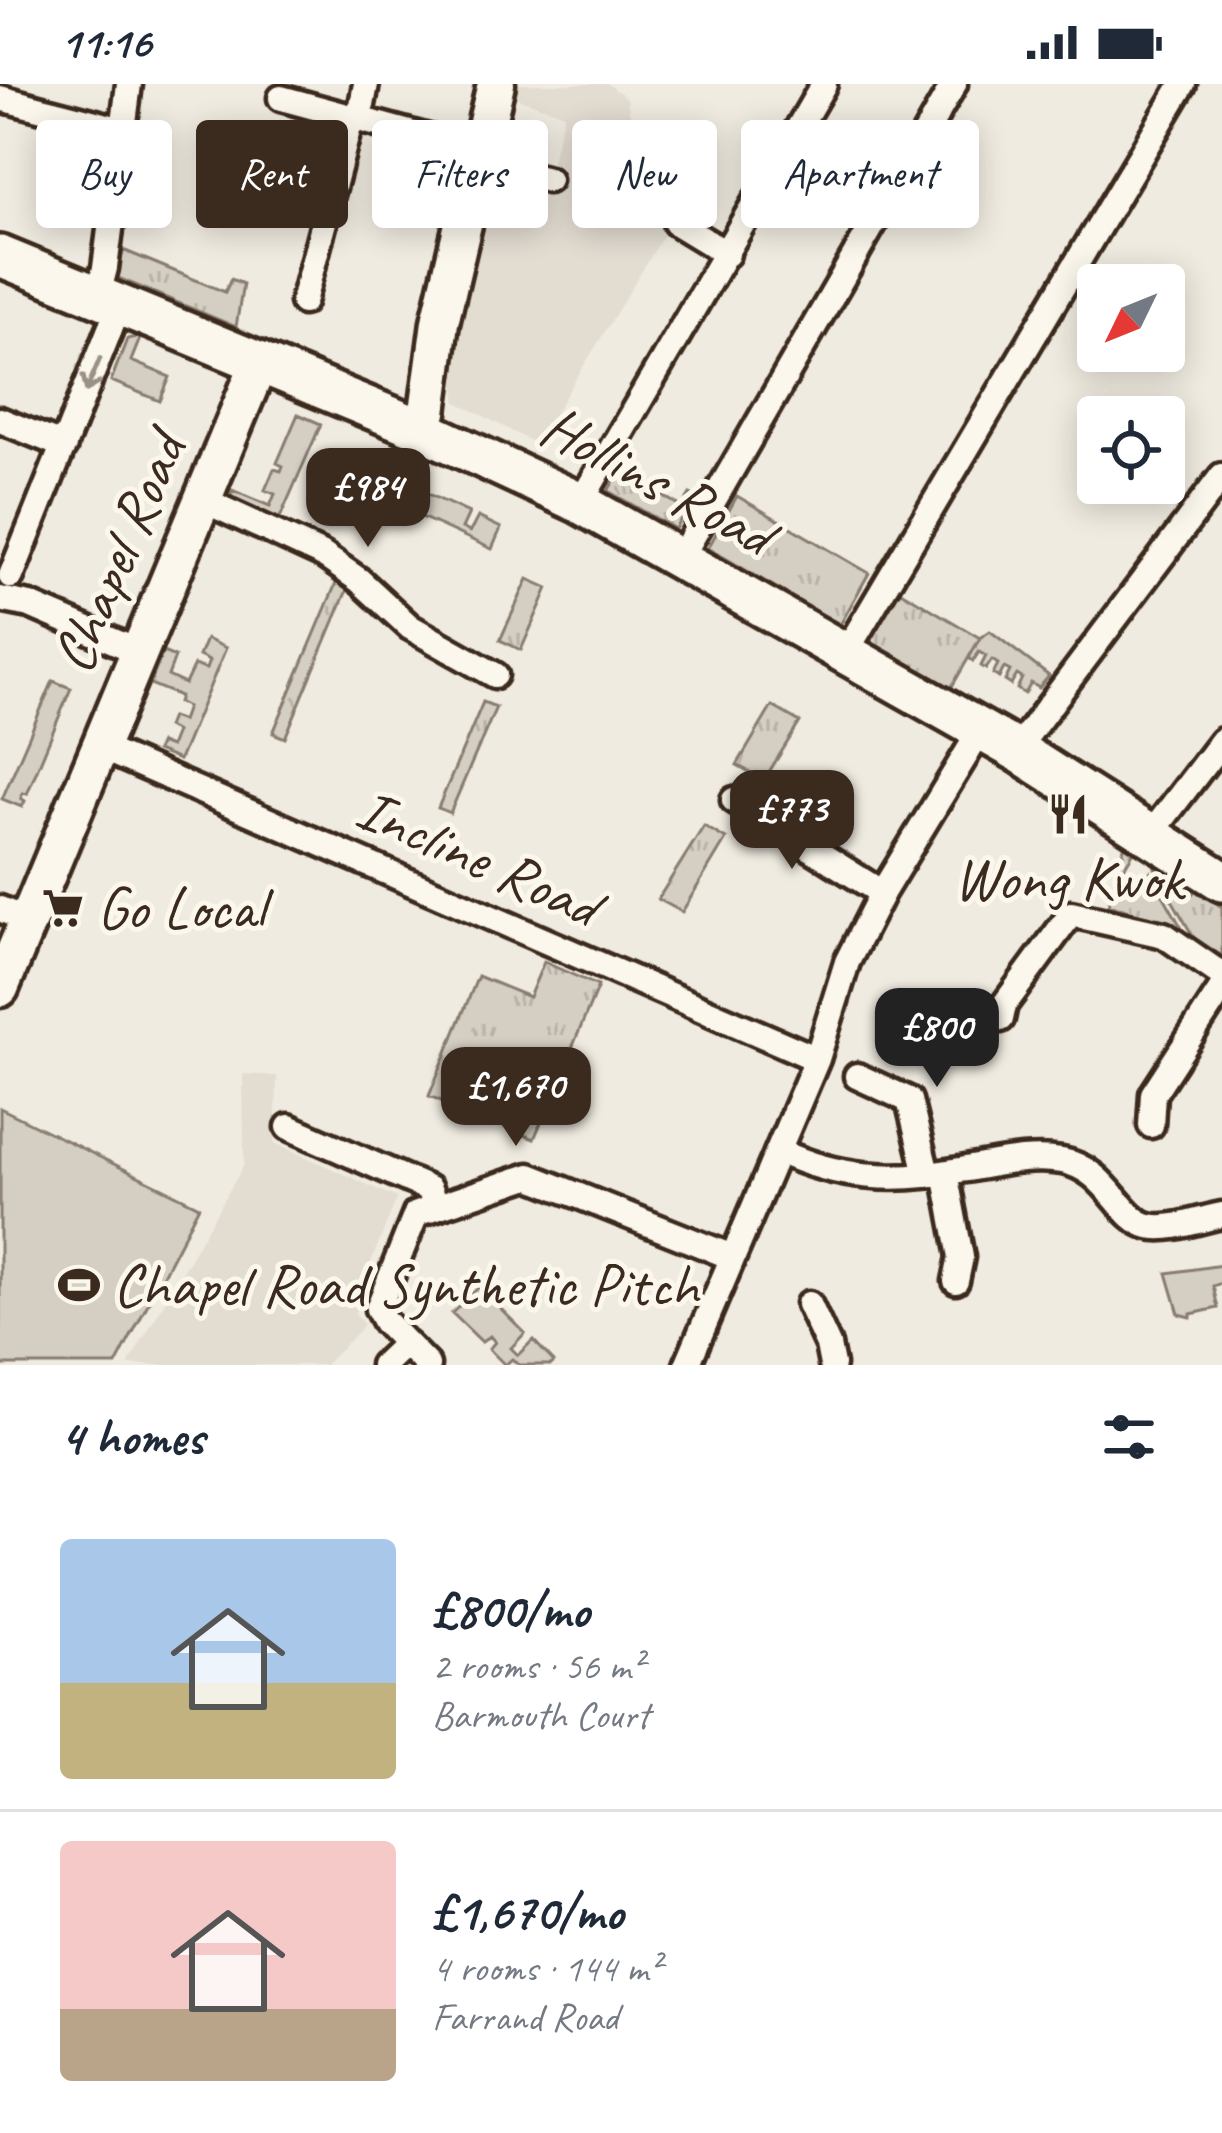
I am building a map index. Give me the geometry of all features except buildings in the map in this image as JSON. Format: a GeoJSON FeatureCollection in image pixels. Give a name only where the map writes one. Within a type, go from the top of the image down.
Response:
{"type":"FeatureCollection","features":[{"type":"Feature","properties":{"kind":"main road","name":"Hollins Road"},"geometry":{"type":"LineString","coordinates":[[0,256],[421,429],[580,503],[982,730],[1222,880]]}},
{"type":"Feature","properties":{"kind":"street"},"geometry":{"type":"LineString","coordinates":[[124,120],[129,84]]}},
{"type":"Feature","properties":{"kind":"street"},"geometry":{"type":"LineString","coordinates":[[303,302],[334,178],[366,84]]}},
{"type":"Feature","properties":{"kind":"street"},"geometry":{"type":"LineString","coordinates":[[488,120],[496,84]]}},
{"type":"Feature","properties":{"kind":"street"},"geometry":{"type":"LineString","coordinates":[[580,503],[824,84]]}},
{"type":"Feature","properties":{"kind":"street"},"geometry":{"type":"LineString","coordinates":[[681,557],[954,84]]}},
{"type":"Feature","properties":{"kind":"street"},"geometry":{"type":"LineString","coordinates":[[846,652],[1183,84]]}},
{"type":"Feature","properties":{"kind":"street"},"geometry":{"type":"LineString","coordinates":[[0,98],[85,120]]}},
{"type":"Feature","properties":{"kind":"street"},"geometry":{"type":"LineString","coordinates":[[281,98],[372,124]]}},
{"type":"Feature","properties":{"kind":"street"},"geometry":{"type":"LineString","coordinates":[[110,228],[103,282],[109,299],[64,446],[5,587],[30,605],[139,652]]}},
{"type":"Feature","properties":{"kind":"street"},"geometry":{"type":"LineString","coordinates":[[421,429],[428,412],[460,228]]}},
{"type":"Feature","properties":{"kind":"street"},"geometry":{"type":"LineString","coordinates":[[684,228],[728,254]]}},
{"type":"Feature","properties":{"kind":"street","name":"Chapel Road"},"geometry":{"type":"LineString","coordinates":[[0,988],[15,915],[99,747],[260,361]]}},
{"type":"Feature","properties":{"kind":"street"},"geometry":{"type":"LineString","coordinates":[[0,420],[64,446]]}},
{"type":"Feature","properties":{"kind":"street"},"geometry":{"type":"LineString","coordinates":[[1016,751],[1222,476]]}},
{"type":"Feature","properties":{"kind":"street"},"geometry":{"type":"LineString","coordinates":[[203,500],[323,555],[423,636],[495,675]]}},
{"type":"Feature","properties":{"kind":"street"},"geometry":{"type":"LineString","coordinates":[[686,1365],[817,1060],[847,962],[882,893],[982,730]]}},
{"type":"Feature","properties":{"kind":"street"},"geometry":{"type":"LineString","coordinates":[[1151,834],[1222,741]]}},
{"type":"Feature","properties":{"kind":"street","name":"Incline Road"},"geometry":{"type":"LineString","coordinates":[[99,747],[817,1060]]}},
{"type":"Feature","properties":{"kind":"street"},"geometry":{"type":"LineString","coordinates":[[734,800],[882,893]]}},
{"type":"Feature","properties":{"kind":"street"},"geometry":{"type":"LineString","coordinates":[[1000,1019],[1004,1006],[1071,914],[1164,935],[1222,975]]}},
{"type":"Feature","properties":{"kind":"street"},"geometry":{"type":"LineString","coordinates":[[1150,1125],[1153,1094],[1222,988]]}},
{"type":"Feature","properties":{"kind":"street"},"geometry":{"type":"LineString","coordinates":[[857,1076],[908,1100],[961,1257],[956,1281]]}},
{"type":"Feature","properties":{"kind":"street"},"geometry":{"type":"LineString","coordinates":[[289,1127],[428,1189],[436,1208]]}},
{"type":"Feature","properties":{"kind":"street"},"geometry":{"type":"LineString","coordinates":[[778,1151],[861,1177],[936,1174],[1024,1160],[1066,1162],[1097,1178],[1143,1225],[1160,1227],[1222,1215]]}},
{"type":"Feature","properties":{"kind":"street"},"geometry":{"type":"LineString","coordinates":[[427,1365],[378,1309],[416,1214],[529,1176],[732,1257]]}},
{"type":"Feature","properties":{"kind":"street"},"geometry":{"type":"LineString","coordinates":[[809,1304],[832,1365]]}},
{"type":"Feature","properties":{"kind":"street"},"geometry":{"type":"LineString","coordinates":[[383,1365],[406,1343]]}},
{"type":"Feature","properties":{"kind":"shaded area"},"geometry":{"type":"Polygon","coordinates":[[[517,84],[608,84],[627,98],[631,120],[572,120],[572,228],[668,228],[536,444],[457,402],[454,381],[460,316],[478,228],[548,228],[548,167],[564,114],[514,97],[517,84]]]}},
{"type":"Feature","properties":{"kind":"shaded area"},"geometry":{"type":"Polygon","coordinates":[[[243,1074],[277,1076],[275,1143],[397,1198],[359,1291],[355,1313],[364,1325],[325,1365],[128,1365],[244,1165],[243,1074]]]}},
{"type":"Feature","properties":{"kind":"green space"},"geometry":{"type":"Polygon","coordinates":[[[123,250],[225,292],[231,279],[243,284],[236,327],[118,278],[123,250]]]}},
{"type":"Feature","properties":{"kind":"green space"},"geometry":{"type":"Polygon","coordinates":[[[141,336],[131,361],[170,377],[160,401],[111,381],[127,339],[141,336]]]}},
{"type":"Feature","properties":{"kind":"green space"},"geometry":{"type":"Polygon","coordinates":[[[298,414],[321,424],[279,520],[229,498],[232,490],[270,506],[275,494],[265,490],[274,469],[281,471],[283,466],[277,463],[298,414]]]}},
{"type":"Feature","properties":{"kind":"green space"},"geometry":{"type":"Polygon","coordinates":[[[627,458],[631,460],[625,474],[682,507],[690,494],[694,496],[675,529],[608,491],[627,458]]]}},
{"type":"Feature","properties":{"kind":"green space"},"geometry":{"type":"Polygon","coordinates":[[[394,478],[399,481],[394,492],[400,495],[406,484],[469,513],[462,528],[470,532],[478,517],[501,528],[492,549],[384,500],[394,478]]]}},
{"type":"Feature","properties":{"kind":"green space"},"geometry":{"type":"Polygon","coordinates":[[[737,496],[869,573],[840,625],[708,548],[737,496]]]}},
{"type":"Feature","properties":{"kind":"green space"},"geometry":{"type":"Polygon","coordinates":[[[528,579],[548,588],[521,650],[500,640],[528,579]]]}},
{"type":"Feature","properties":{"kind":"green space"},"geometry":{"type":"Polygon","coordinates":[[[337,581],[347,590],[285,738],[273,733],[337,581]]]}},
{"type":"Feature","properties":{"kind":"green space"},"geometry":{"type":"Polygon","coordinates":[[[899,590],[980,638],[950,690],[868,642],[899,590]]]}},
{"type":"Feature","properties":{"kind":"green space"},"geometry":{"type":"Polygon","coordinates":[[[990,631],[1049,676],[1039,688],[1031,683],[1025,694],[1017,689],[1022,678],[1017,675],[1011,685],[1005,681],[1010,671],[1004,668],[999,678],[993,674],[998,664],[992,660],[986,669],[981,666],[986,656],[979,652],[973,661],[969,658],[990,631]]]}},
{"type":"Feature","properties":{"kind":"green space"},"geometry":{"type":"Polygon","coordinates":[[[206,639],[226,648],[179,760],[156,751],[160,743],[170,747],[176,732],[167,727],[171,717],[182,721],[187,707],[178,702],[180,696],[150,684],[163,652],[175,657],[168,676],[185,684],[194,665],[206,669],[209,661],[199,656],[206,639]]]}},
{"type":"Feature","properties":{"kind":"green space"},"geometry":{"type":"Polygon","coordinates":[[[53,681],[71,688],[27,794],[23,793],[22,807],[2,799],[53,681]]]}},
{"type":"Feature","properties":{"kind":"green space"},"geometry":{"type":"Polygon","coordinates":[[[483,702],[496,707],[450,813],[438,808],[483,702]]]}},
{"type":"Feature","properties":{"kind":"green space"},"geometry":{"type":"Polygon","coordinates":[[[772,706],[800,722],[764,780],[737,765],[772,706]]]}},
{"type":"Feature","properties":{"kind":"green space"},"geometry":{"type":"Polygon","coordinates":[[[704,826],[726,839],[682,912],[658,899],[704,826]]]}},
{"type":"Feature","properties":{"kind":"green space"},"geometry":{"type":"Polygon","coordinates":[[[1125,844],[1135,850],[1117,879],[1137,891],[1150,872],[1184,932],[1171,923],[1108,905],[1125,844]]]}},
{"type":"Feature","properties":{"kind":"green space"},"geometry":{"type":"Polygon","coordinates":[[[1154,863],[1192,894],[1196,890],[1222,907],[1222,956],[1194,938],[1154,863]]]}},
{"type":"Feature","properties":{"kind":"green space"},"geometry":{"type":"Polygon","coordinates":[[[544,962],[598,986],[534,1139],[429,1096],[478,976],[529,997],[544,962]]]}},
{"type":"Feature","properties":{"kind":"green space","name":"Chapel Road Synthetic Pitch"},"geometry":{"type":"Polygon","coordinates":[[[0,1108],[199,1206],[116,1365],[0,1365],[0,1108]]]}},
{"type":"Feature","properties":{"kind":"green space"},"geometry":{"type":"Polygon","coordinates":[[[1222,1265],[1222,1283],[1213,1286],[1218,1308],[1191,1317],[1179,1314],[1167,1273],[1222,1265]]]}},
{"type":"Feature","properties":{"kind":"green space"},"geometry":{"type":"Polygon","coordinates":[[[479,1287],[525,1333],[511,1348],[518,1355],[533,1340],[554,1362],[551,1365],[519,1365],[512,1359],[505,1365],[489,1349],[495,1342],[490,1336],[482,1342],[452,1313],[479,1287]]]}},
{"type":"Feature","properties":{"kind":"place","name":"Wong Kwok"},"geometry":{"type":"Point","coordinates":[1068,814]}},
{"type":"Feature","properties":{"kind":"place","name":"Go Local"},"geometry":{"type":"Point","coordinates":[63,908]}},
{"type":"Feature","properties":{"kind":"place","name":"Chapel Road Synthetic Pitch"},"geometry":{"type":"Point","coordinates":[79,1285]}}]}
